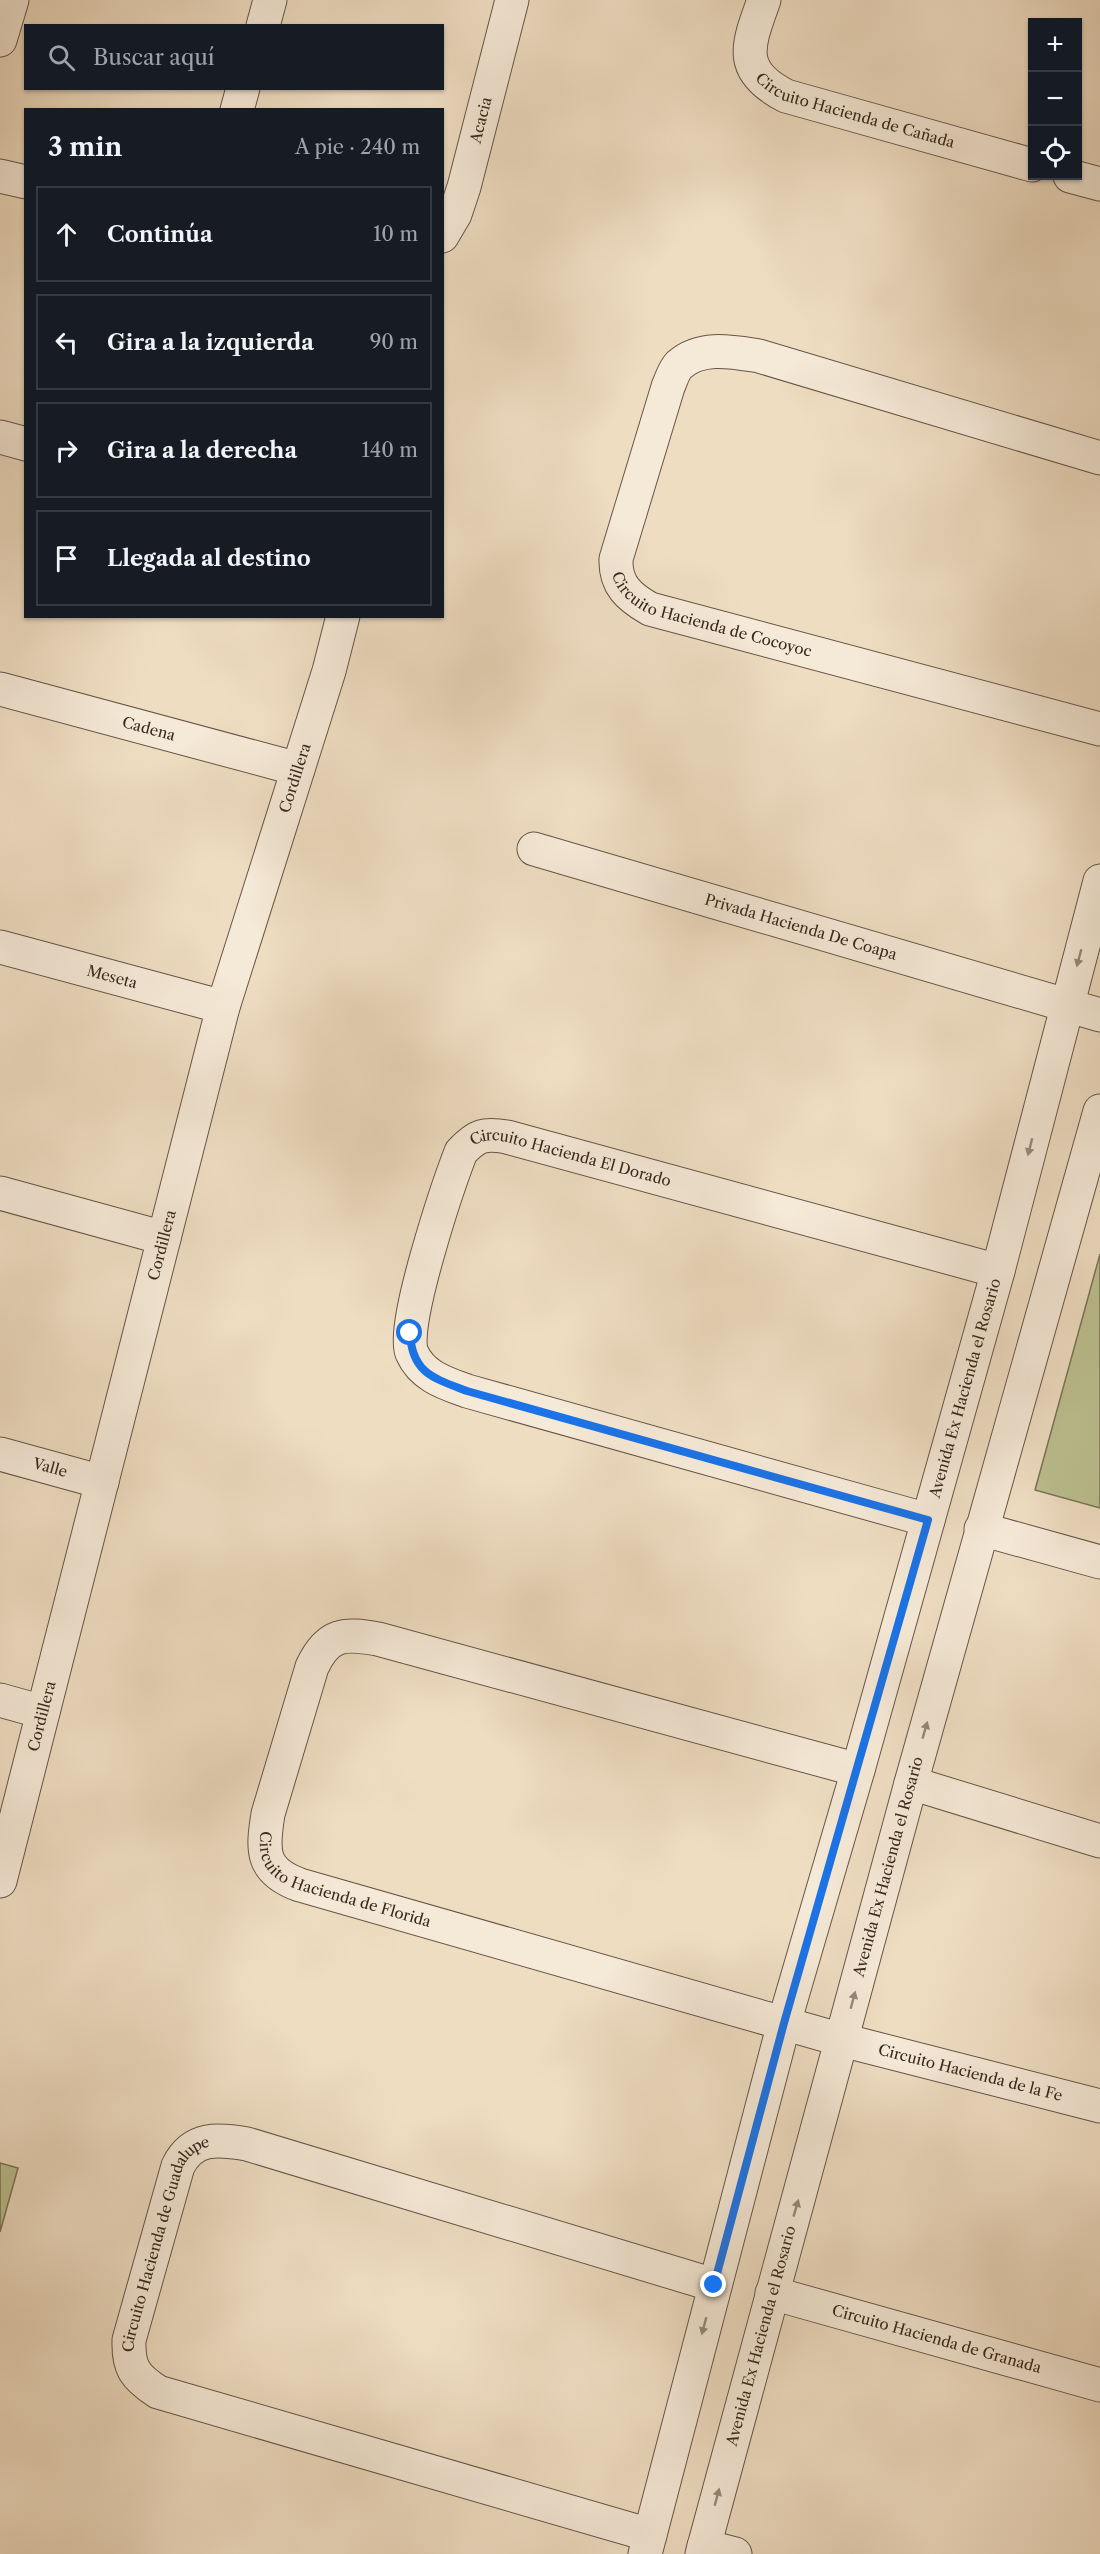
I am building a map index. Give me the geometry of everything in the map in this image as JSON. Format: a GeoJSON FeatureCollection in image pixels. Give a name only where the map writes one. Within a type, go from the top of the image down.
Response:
{"type":"FeatureCollection","features":[{"type":"Feature","properties":{"kind":"street"},"geometry":{"type":"LineString","coordinates":[[0,40],[12,0]]}},
{"type":"Feature","properties":{"kind":"street"},"geometry":{"type":"LineString","coordinates":[[263,24],[270,0]]}},
{"type":"Feature","properties":{"kind":"street","name":"Acacia"},"geometry":{"type":"LineString","coordinates":[[444,233],[455,214],[464,187],[512,0]]}},
{"type":"Feature","properties":{"kind":"street","name":"Circuito Hacienda de Cañada"},"geometry":{"type":"LineString","coordinates":[[764,0],[751,38],[750,59],[756,74],[768,87],[786,96],[1028,164]]}},
{"type":"Feature","properties":{"kind":"street"},"geometry":{"type":"LineString","coordinates":[[238,108],[242,90]]}},
{"type":"Feature","properties":{"kind":"street"},"geometry":{"type":"LineString","coordinates":[[0,176],[24,182]]}},
{"type":"Feature","properties":{"kind":"street"},"geometry":{"type":"LineString","coordinates":[[1082,179],[1100,184]]}},
{"type":"Feature","properties":{"kind":"street","name":"Circuito Hacienda de Cocoyoc"},"geometry":{"type":"LineString","coordinates":[[1100,458],[759,356],[722,351],[697,354],[678,366],[668,387],[616,560],[620,585],[631,598],[650,609],[1100,729]]}},
{"type":"Feature","properties":{"kind":"street"},"geometry":{"type":"LineString","coordinates":[[0,437],[24,443]]}},
{"type":"Feature","properties":{"kind":"street","name":"Cordillera"},"geometry":{"type":"LineString","coordinates":[[0,1881],[223,1007],[329,671],[342,618]]}},
{"type":"Feature","properties":{"kind":"street","name":"Cadena"},"geometry":{"type":"LineString","coordinates":[[0,689],[298,770]]}},
{"type":"Feature","properties":{"kind":"street","name":"Privada Hacienda De Coapa"},"geometry":{"type":"LineString","coordinates":[[534,849],[1100,1015]]}},
{"type":"Feature","properties":{"kind":"street","name":"Avenida Ex Hacienda el Rosario"},"geometry":{"type":"LineString","coordinates":[[647,2544],[784,2023],[858,1770],[998,1271],[1100,881]]}},
{"type":"Feature","properties":{"kind":"street","name":"Meseta"},"geometry":{"type":"LineString","coordinates":[[0,947],[223,1007]]}},
{"type":"Feature","properties":{"kind":"street","name":"Avenida Ex Hacienda el Rosario"},"geometry":{"type":"LineString","coordinates":[[714,2551],[772,2293],[910,1783],[1100,1111]]}},
{"type":"Feature","properties":{"kind":"street","name":"Circuito Hacienda El Dorado"},"geometry":{"type":"LineString","coordinates":[[928,1520],[467,1391],[438,1380],[420,1367],[411,1351],[410,1333],[419,1289],[461,1152],[473,1138],[490,1134],[998,1271]]}},
{"type":"Feature","properties":{"kind":"street"},"geometry":{"type":"LineString","coordinates":[[0,1193],[164,1238]]}},
{"type":"Feature","properties":{"kind":"street","name":"Valle"},"geometry":{"type":"LineString","coordinates":[[0,1454],[102,1482]]}},
{"type":"Feature","properties":{"kind":"street"},"geometry":{"type":"LineString","coordinates":[[981,1529],[1100,1562]]}},
{"type":"Feature","properties":{"kind":"street","name":"Circuito Hacienda de Florida"},"geometry":{"type":"LineString","coordinates":[[842,2040],[285,1880],[272,1870],[265,1857],[264,1838],[271,1803],[312,1667],[319,1652],[330,1640],[344,1635],[378,1639],[858,1770]]}},
{"type":"Feature","properties":{"kind":"street"},"geometry":{"type":"LineString","coordinates":[[0,1700],[43,1712]]}},
{"type":"Feature","properties":{"kind":"street"},"geometry":{"type":"LineString","coordinates":[[910,1783],[1100,1841]]}},
{"type":"Feature","properties":{"kind":"street","name":"Circuito Hacienda de la Fe"},"geometry":{"type":"LineString","coordinates":[[842,2040],[1100,2106]]}},
{"type":"Feature","properties":{"kind":"street","name":"Circuito Hacienda de Guadalupe"},"geometry":{"type":"LineString","coordinates":[[647,2544],[158,2391],[142,2381],[133,2370],[128,2354],[129,2340],[178,2166],[184,2154],[196,2146],[212,2141],[224,2140],[247,2144],[714,2285]]}},
{"type":"Feature","properties":{"kind":"street","name":"Circuito Hacienda de Granada"},"geometry":{"type":"LineString","coordinates":[[772,2293],[1100,2385]]}},
{"type":"Feature","properties":{"kind":"green space"},"geometry":{"type":"Polygon","coordinates":[[[1100,1254],[1100,1508],[1035,1490],[1100,1254]]]}},
{"type":"Feature","properties":{"kind":"green space"},"geometry":{"type":"Polygon","coordinates":[[[0,2163],[18,2168],[0,2232],[0,2163]]]}},
{"type":"Feature","properties":{"kind":"route"},"geometry":{"type":"LineString","coordinates":[[410,1333],[411,1351],[420,1367],[438,1380],[467,1391],[928,1520],[784,2023],[714,2285]]}}]}
